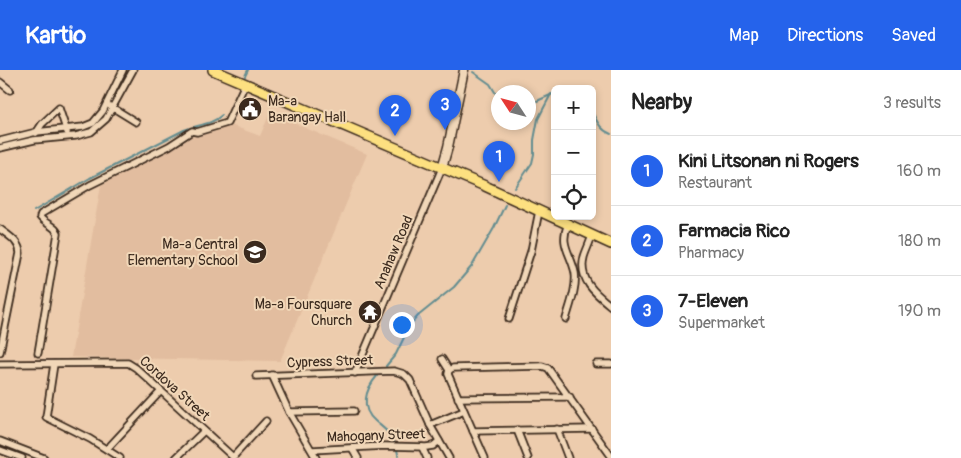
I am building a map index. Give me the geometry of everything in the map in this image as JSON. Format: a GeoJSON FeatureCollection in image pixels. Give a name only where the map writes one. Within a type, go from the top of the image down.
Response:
{"type":"FeatureCollection","features":[{"type":"Feature","properties":{"kind":"main road"},"geometry":{"type":"LineString","coordinates":[[213,70],[551,216]]}},
{"type":"Feature","properties":{"kind":"main road"},"geometry":{"type":"LineString","coordinates":[[561,220],[611,244]]}},
{"type":"Feature","properties":{"kind":"street"},"geometry":{"type":"LineString","coordinates":[[442,168],[450,141],[464,70]]}},
{"type":"Feature","properties":{"kind":"street"},"geometry":{"type":"LineString","coordinates":[[0,141],[36,132],[83,127],[93,123],[100,116],[129,71]]}},
{"type":"Feature","properties":{"kind":"street"},"geometry":{"type":"LineString","coordinates":[[0,148],[34,140],[84,134],[97,128],[106,120],[114,108],[129,71]]}},
{"type":"Feature","properties":{"kind":"street"},"geometry":{"type":"LineString","coordinates":[[0,82],[10,90]]}},
{"type":"Feature","properties":{"kind":"street"},"geometry":{"type":"LineString","coordinates":[[38,352],[58,233],[55,228],[42,220],[40,216],[80,191],[169,146],[192,131],[197,132],[227,123],[245,84]]}},
{"type":"Feature","properties":{"kind":"street"},"geometry":{"type":"LineString","coordinates":[[107,103],[136,122]]}},
{"type":"Feature","properties":{"kind":"street"},"geometry":{"type":"LineString","coordinates":[[34,140],[36,132],[59,108],[68,136]]}},
{"type":"Feature","properties":{"kind":"street","name":"Anahaw Road"},"geometry":{"type":"LineString","coordinates":[[355,373],[442,168]]}},
{"type":"Feature","properties":{"kind":"street"},"geometry":{"type":"LineString","coordinates":[[509,319],[531,251],[539,211]]}},
{"type":"Feature","properties":{"kind":"street"},"geometry":{"type":"LineString","coordinates":[[566,319],[575,282],[575,274],[564,238],[568,224]]}},
{"type":"Feature","properties":{"kind":"street"},"geometry":{"type":"LineString","coordinates":[[0,229],[16,241],[20,253],[0,352]]}},
{"type":"Feature","properties":{"kind":"street"},"geometry":{"type":"LineString","coordinates":[[592,235],[584,259],[584,275],[591,290],[611,306]]}},
{"type":"Feature","properties":{"kind":"street"},"geometry":{"type":"LineString","coordinates":[[442,359],[449,370],[448,374],[485,458]]}},
{"type":"Feature","properties":{"kind":"street","name":"Cordova Street"},"geometry":{"type":"LineString","coordinates":[[0,364],[128,363],[136,368],[234,458]]}},
{"type":"Feature","properties":{"kind":"street"},"geometry":{"type":"LineString","coordinates":[[54,364],[46,417],[108,449],[120,458]]}},
{"type":"Feature","properties":{"kind":"street"},"geometry":{"type":"LineString","coordinates":[[596,364],[611,364]]}},
{"type":"Feature","properties":{"kind":"street"},"geometry":{"type":"LineString","coordinates":[[449,370],[453,368],[542,366],[551,371],[611,456]]}},
{"type":"Feature","properties":{"kind":"street","name":"Cypress Street"},"geometry":{"type":"LineString","coordinates":[[256,376],[394,372],[404,374],[410,380],[430,424]]}},
{"type":"Feature","properties":{"kind":"street"},"geometry":{"type":"LineString","coordinates":[[272,375],[289,412],[316,458]]}},
{"type":"Feature","properties":{"kind":"street"},"geometry":{"type":"LineString","coordinates":[[108,449],[161,391]]}},
{"type":"Feature","properties":{"kind":"street"},"geometry":{"type":"LineString","coordinates":[[458,398],[570,397]]}},
{"type":"Feature","properties":{"kind":"street"},"geometry":{"type":"LineString","coordinates":[[449,458],[430,424],[464,411]]}},
{"type":"Feature","properties":{"kind":"street"},"geometry":{"type":"LineString","coordinates":[[289,412],[354,412]]}},
{"type":"Feature","properties":{"kind":"street"},"geometry":{"type":"LineString","coordinates":[[234,458],[266,421]]}},
{"type":"Feature","properties":{"kind":"street"},"geometry":{"type":"LineString","coordinates":[[473,430],[592,429]]}},
{"type":"Feature","properties":{"kind":"street"},"geometry":{"type":"LineString","coordinates":[[176,458],[204,430]]}},
{"type":"Feature","properties":{"kind":"street"},"geometry":{"type":"LineString","coordinates":[[517,430],[528,458]]}},
{"type":"Feature","properties":{"kind":"street"},"geometry":{"type":"LineString","coordinates":[[557,430],[568,458]]}},
{"type":"Feature","properties":{"kind":"street"},"geometry":{"type":"LineString","coordinates":[[0,441],[44,458]]}},
{"type":"Feature","properties":{"kind":"street","name":"Mahogany Street"},"geometry":{"type":"LineString","coordinates":[[312,450],[422,447],[433,446],[439,441]]}},
{"type":"Feature","properties":{"kind":"street"},"geometry":{"type":"LineString","coordinates":[[422,447],[427,458]]}},
{"type":"Feature","properties":{"kind":"street"},"geometry":{"type":"LineString","coordinates":[[352,448],[358,458]]}},
{"type":"Feature","properties":{"kind":"street"},"geometry":{"type":"LineString","coordinates":[[0,450],[22,458]]}},
{"type":"Feature","properties":{"kind":"shaded area","name":"Ma-a Central Elementary School"},"geometry":{"type":"Polygon","coordinates":[[[270,113],[367,154],[280,361],[71,357],[101,185],[192,137],[217,131],[228,124],[260,136],[270,113]]]}},
{"type":"Feature","properties":{"kind":"waterway"},"geometry":{"type":"LineString","coordinates":[[245,76],[248,70]]}},
{"type":"Feature","properties":{"kind":"waterway"},"geometry":{"type":"LineString","coordinates":[[473,72],[491,86]]}},
{"type":"Feature","properties":{"kind":"waterway"},"geometry":{"type":"LineString","coordinates":[[515,188],[532,163],[538,119],[551,94]]}},
{"type":"Feature","properties":{"kind":"waterway"},"geometry":{"type":"LineString","coordinates":[[536,101],[551,95]]}},
{"type":"Feature","properties":{"kind":"waterway"},"geometry":{"type":"LineString","coordinates":[[34,211],[90,178],[184,130],[209,122],[222,115]]}},
{"type":"Feature","properties":{"kind":"waterway"},"geometry":{"type":"LineString","coordinates":[[596,120],[601,128],[611,134]]}},
{"type":"Feature","properties":{"kind":"waterway"},"geometry":{"type":"LineString","coordinates":[[386,366],[396,354],[410,325],[418,316],[454,287],[472,266],[505,205]]}},
{"type":"Feature","properties":{"kind":"waterway"},"geometry":{"type":"LineString","coordinates":[[377,376],[367,393],[367,410],[370,416],[394,441]]}},
{"type":"Feature","properties":{"kind":"waterway"},"geometry":{"type":"LineString","coordinates":[[397,450],[399,458]]}},
{"type":"Feature","properties":{"kind":"place","name":"Ma-a Barangay Hall"},"geometry":{"type":"Point","coordinates":[250,109]}},
{"type":"Feature","properties":{"kind":"place","name":"7-Eleven"},"geometry":{"type":"Point","coordinates":[445,130]}},
{"type":"Feature","properties":{"kind":"place","name":"Farmacia Rico"},"geometry":{"type":"Point","coordinates":[395,136]}},
{"type":"Feature","properties":{"kind":"place","name":"Kini Litsonan ni Rogers"},"geometry":{"type":"Point","coordinates":[499,182]}},
{"type":"Feature","properties":{"kind":"place","name":"Ma-a Central Elementary School"},"geometry":{"type":"Point","coordinates":[255,252]}},
{"type":"Feature","properties":{"kind":"place","name":"Ma-a Foursquare Church"},"geometry":{"type":"Point","coordinates":[370,312]}}]}
